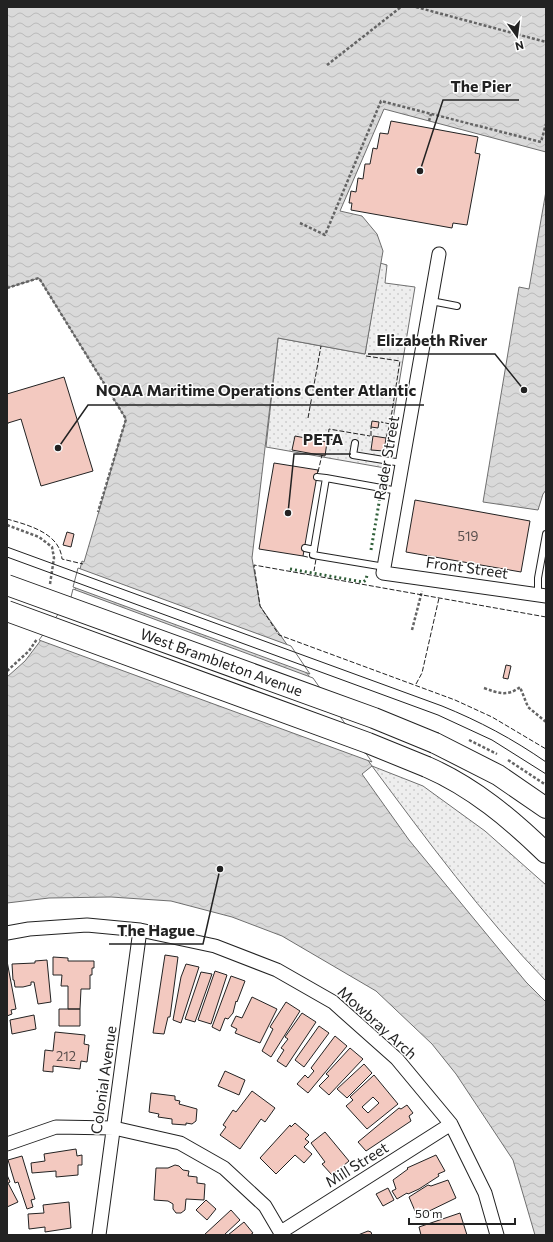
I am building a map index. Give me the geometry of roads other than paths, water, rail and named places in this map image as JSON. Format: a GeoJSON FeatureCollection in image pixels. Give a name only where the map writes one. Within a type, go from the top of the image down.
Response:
{"type":"FeatureCollection","features":[{"type":"Feature","properties":{"kind":"main road","name":"West Brambleton Avenue"},"geometry":{"type":"LineString","coordinates":[[7,585],[374,718],[435,744],[498,775],[546,808]]}},
{"type":"Feature","properties":{"kind":"main road","name":"West Brambleton Avenue"},"geometry":{"type":"LineString","coordinates":[[7,611],[394,752],[455,781],[486,801],[518,826],[546,853]]}},
{"type":"Feature","properties":{"kind":"street","name":"Rader Street"},"geometry":{"type":"LineString","coordinates":[[384,570],[439,254]]}},
{"type":"Feature","properties":{"kind":"street","name":"Front Street"},"geometry":{"type":"LineString","coordinates":[[384,570],[424,578],[542,595]]}},
{"type":"Feature","properties":{"kind":"street","name":"Mowbray Arch"},"geometry":{"type":"LineString","coordinates":[[7,933],[29,929],[87,925],[140,930],[215,946],[277,970],[332,1002],[397,1059],[451,1124],[485,1192],[497,1235]]}},
{"type":"Feature","properties":{"kind":"street","name":"Colonial Avenue"},"geometry":{"type":"LineString","coordinates":[[100,1235],[140,930]]}},
{"type":"Feature","properties":{"kind":"street","name":"Mill Street"},"geometry":{"type":"LineString","coordinates":[[282,1234],[451,1124]]}},
{"type":"Feature","properties":{"kind":"street"},"geometry":{"type":"LineString","coordinates":[[7,1144],[56,1127],[114,1128],[180,1143],[224,1168],[266,1206],[282,1234]]}},
{"type":"Feature","properties":{"kind":"lane"},"geometry":{"type":"LineString","coordinates":[[431,301],[457,306]]}},
{"type":"Feature","properties":{"kind":"lane"},"geometry":{"type":"LineString","coordinates":[[355,443],[353,455],[402,463]]}},
{"type":"Feature","properties":{"kind":"lane"},"geometry":{"type":"LineString","coordinates":[[317,477],[398,490]]}},
{"type":"Feature","properties":{"kind":"lane"},"geometry":{"type":"LineString","coordinates":[[326,478],[313,555],[384,570]]}},
{"type":"Feature","properties":{"kind":"lane"},"geometry":{"type":"LineString","coordinates":[[542,595],[538,578],[546,534]]}},
{"type":"Feature","properties":{"kind":"lane"},"geometry":{"type":"LineString","coordinates":[[305,548],[314,550]]}},
{"type":"Feature","properties":{"kind":"water"},"geometry":{"type":"Polygon","coordinates":[[[7,7],[546,7],[546,152],[384,109],[340,211],[362,216],[377,234],[383,251],[365,354],[278,338],[252,558],[260,606],[372,766],[362,774],[409,840],[526,982],[546,1002],[546,1235],[535,1235],[513,1160],[456,1074],[432,1044],[376,991],[282,936],[232,917],[171,901],[111,897],[49,898],[7,903],[7,677],[25,661],[73,598],[82,561],[84,562],[126,419],[39,278],[7,288],[7,7]]]}},
{"type":"Feature","properties":{"kind":"water"},"geometry":{"type":"Polygon","coordinates":[[[546,191],[546,490],[543,494],[538,510],[483,502],[519,287],[529,289],[546,191]]]}},
{"type":"Feature","properties":{"kind":"tram line"},"geometry":{"type":"LineString","coordinates":[[7,547],[442,706],[496,731],[546,762]]}},
{"type":"Feature","properties":{"kind":"tram line"},"geometry":{"type":"LineString","coordinates":[[7,557],[438,715],[492,740],[546,774]]}},
{"type":"Feature","properties":{"kind":"place","name":"The Pier"},"geometry":{"type":"Point","coordinates":[420,171]}},
{"type":"Feature","properties":{"kind":"place","name":"Elizabeth River"},"geometry":{"type":"Point","coordinates":[524,390]}},
{"type":"Feature","properties":{"kind":"place","name":"NOAA Maritime Operations Center Atlantic"},"geometry":{"type":"Point","coordinates":[58,448]}},
{"type":"Feature","properties":{"kind":"place","name":"PETA"},"geometry":{"type":"Point","coordinates":[288,513]}},
{"type":"Feature","properties":{"kind":"place","name":"The Hague"},"geometry":{"type":"Point","coordinates":[220,869]}}]}
